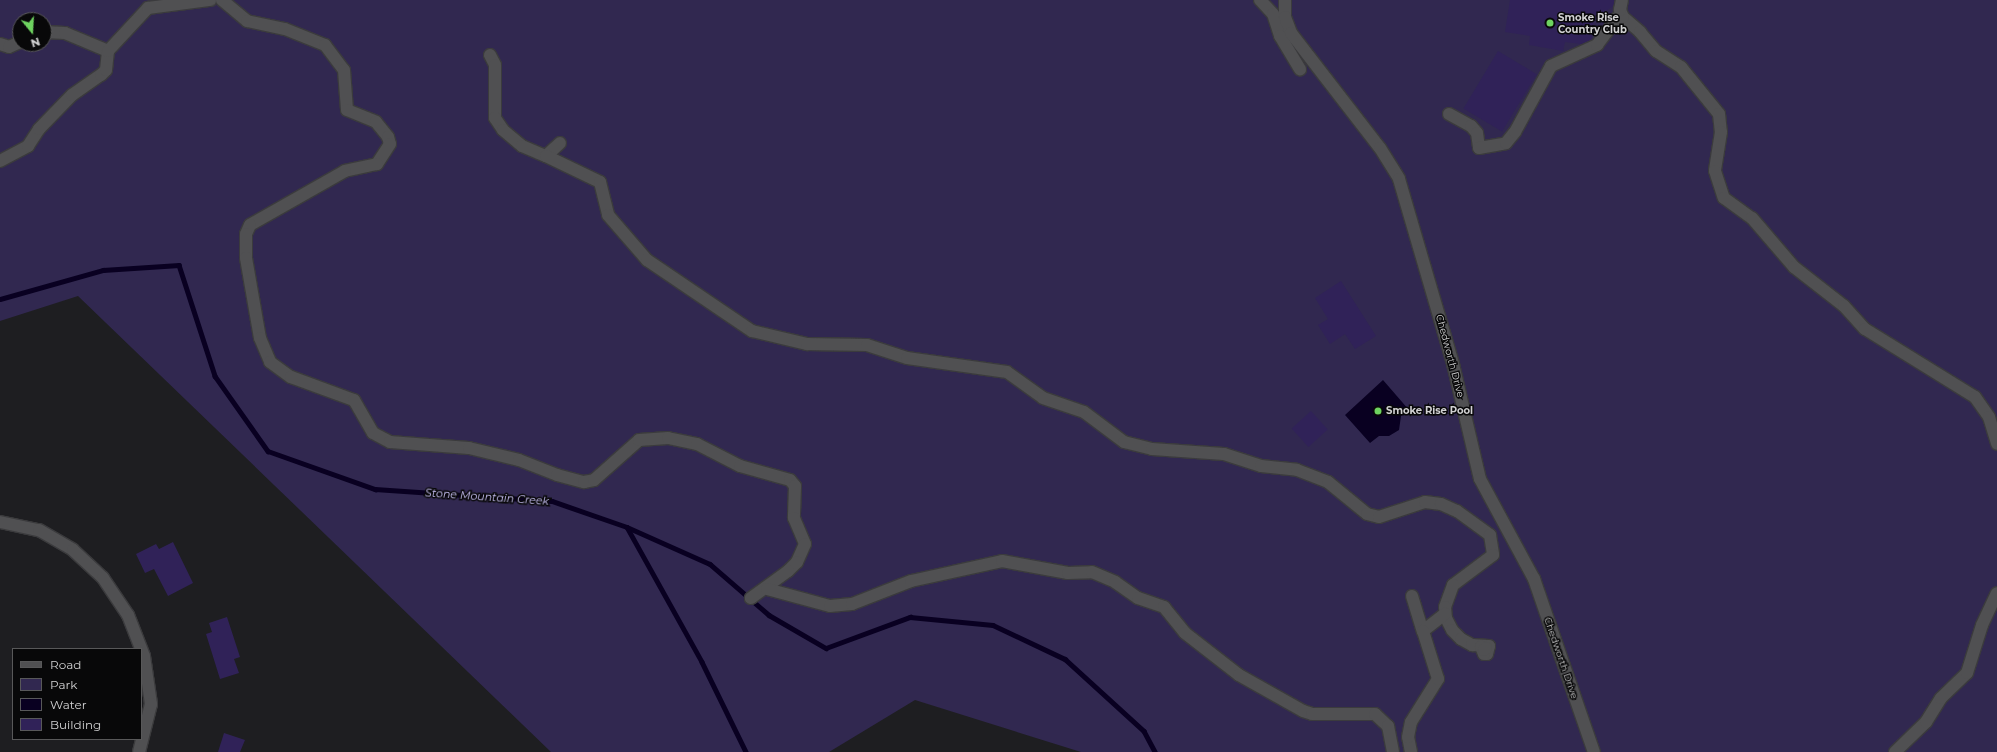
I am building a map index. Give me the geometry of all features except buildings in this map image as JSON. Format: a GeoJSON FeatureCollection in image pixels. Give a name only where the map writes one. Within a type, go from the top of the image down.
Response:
{"type":"FeatureCollection","features":[{"type":"Feature","properties":{"kind":"street"},"geometry":{"type":"LineString","coordinates":[[0,162],[24,150],[72,95],[106,70],[108,51],[148,8],[210,0]]}},
{"type":"Feature","properties":{"kind":"street"},"geometry":{"type":"LineString","coordinates":[[222,0],[247,21],[285,29],[325,45],[344,70],[347,110],[376,122],[388,137],[390,144],[388,152],[377,164],[345,171],[250,226],[246,234],[245,252],[260,338],[270,362],[291,377],[354,400],[374,433],[390,442],[469,448],[519,460],[557,475],[584,482],[594,480],[639,440],[668,438],[697,444],[740,466],[790,480],[795,486],[794,518],[806,544],[797,562],[767,589],[752,598]]}},
{"type":"Feature","properties":{"kind":"street"},"geometry":{"type":"LineString","coordinates":[[1260,0],[1273,14],[1280,36],[1300,69]]}},
{"type":"Feature","properties":{"kind":"street","name":"Chedworth Drive"},"geometry":{"type":"LineString","coordinates":[[1285,0],[1286,18],[1291,33],[1380,148],[1399,179],[1451,358],[1480,479],[1534,579],[1594,752]]}},
{"type":"Feature","properties":{"kind":"street"},"geometry":{"type":"LineString","coordinates":[[1622,0],[1620,10],[1623,17],[1640,32],[1656,51],[1681,67],[1719,114],[1722,132],[1715,171],[1724,198],[1752,218],[1794,268],[1844,306],[1865,329],[1975,397],[1989,417],[1997,444]]}},
{"type":"Feature","properties":{"kind":"street"},"geometry":{"type":"LineString","coordinates":[[1449,114],[1471,126],[1477,132],[1479,148],[1506,143],[1515,132],[1552,66],[1597,45],[1617,18],[1623,17]]}},
{"type":"Feature","properties":{"kind":"street"},"geometry":{"type":"LineString","coordinates":[[52,32],[65,33],[108,51]]}},
{"type":"Feature","properties":{"kind":"street"},"geometry":{"type":"LineString","coordinates":[[0,44],[9,47],[12,46]]}},
{"type":"Feature","properties":{"kind":"street"},"geometry":{"type":"LineString","coordinates":[[490,55],[495,65],[495,118],[510,138],[600,182],[608,215],[648,260],[752,331],[807,344],[867,345],[907,358],[1007,372],[1043,398],[1084,412],[1124,442],[1152,449],[1224,454],[1261,466],[1303,472],[1328,482],[1367,514],[1379,517],[1426,502],[1441,504],[1457,511],[1490,535],[1493,555],[1453,585],[1448,595],[1445,614],[1452,630],[1472,645],[1489,646],[1487,654],[1484,654],[1481,648],[1486,648],[1484,650]]}},
{"type":"Feature","properties":{"kind":"street"},"geometry":{"type":"LineString","coordinates":[[546,156],[560,143]]}},
{"type":"Feature","properties":{"kind":"street"},"geometry":{"type":"LineString","coordinates":[[0,522],[39,530],[73,550],[103,578],[128,615],[141,648]]}},
{"type":"Feature","properties":{"kind":"street"},"geometry":{"type":"LineString","coordinates":[[767,589],[830,606],[852,604],[911,581],[1002,561],[1068,573],[1092,572],[1115,582],[1138,598],[1164,607],[1185,633],[1239,675],[1303,711],[1312,714],[1375,714],[1388,726],[1393,752]]}},
{"type":"Feature","properties":{"kind":"street"},"geometry":{"type":"LineString","coordinates":[[1895,752],[1926,722],[1941,698],[1967,673],[1982,625],[1997,594]]}},
{"type":"Feature","properties":{"kind":"street"},"geometry":{"type":"LineString","coordinates":[[1411,752],[1408,737],[1411,722],[1438,679],[1412,596]]}},
{"type":"Feature","properties":{"kind":"street"},"geometry":{"type":"LineString","coordinates":[[1423,631],[1445,614]]}},
{"type":"Feature","properties":{"kind":"street"},"geometry":{"type":"LineString","coordinates":[[139,752],[151,704],[142,651]]}},
{"type":"Feature","properties":{"kind":"green space","name":"Smoke Rise Country Club"},"geometry":{"type":"Polygon","coordinates":[[[0,0],[1997,0],[1997,752],[1081,752],[915,700],[829,752],[551,752],[78,296],[0,321],[0,0]]]}},
{"type":"Feature","properties":{"kind":"water","name":"Smoke Rise Pool"},"geometry":{"type":"Polygon","coordinates":[[[1383,380],[1409,410],[1401,416],[1399,430],[1389,436],[1379,436],[1370,443],[1345,415],[1383,380]]]}},
{"type":"Feature","properties":{"kind":"waterway","name":"Stone Mountain Creek"},"geometry":{"type":"LineString","coordinates":[[0,299],[103,270],[179,265],[215,376],[268,451],[375,489],[552,501],[627,527],[710,564],[769,615],[826,648],[910,617],[993,625],[1065,659],[1144,731],[1155,752]]}},
{"type":"Feature","properties":{"kind":"waterway"},"geometry":{"type":"LineString","coordinates":[[627,527],[702,662],[746,752]]}},
{"type":"Feature","properties":{"kind":"place","name":"Smoke Rise Country Club"},"geometry":{"type":"Point","coordinates":[1550,23]}},
{"type":"Feature","properties":{"kind":"place","name":"Smoke Rise Pool"},"geometry":{"type":"Point","coordinates":[1378,411]}}]}
